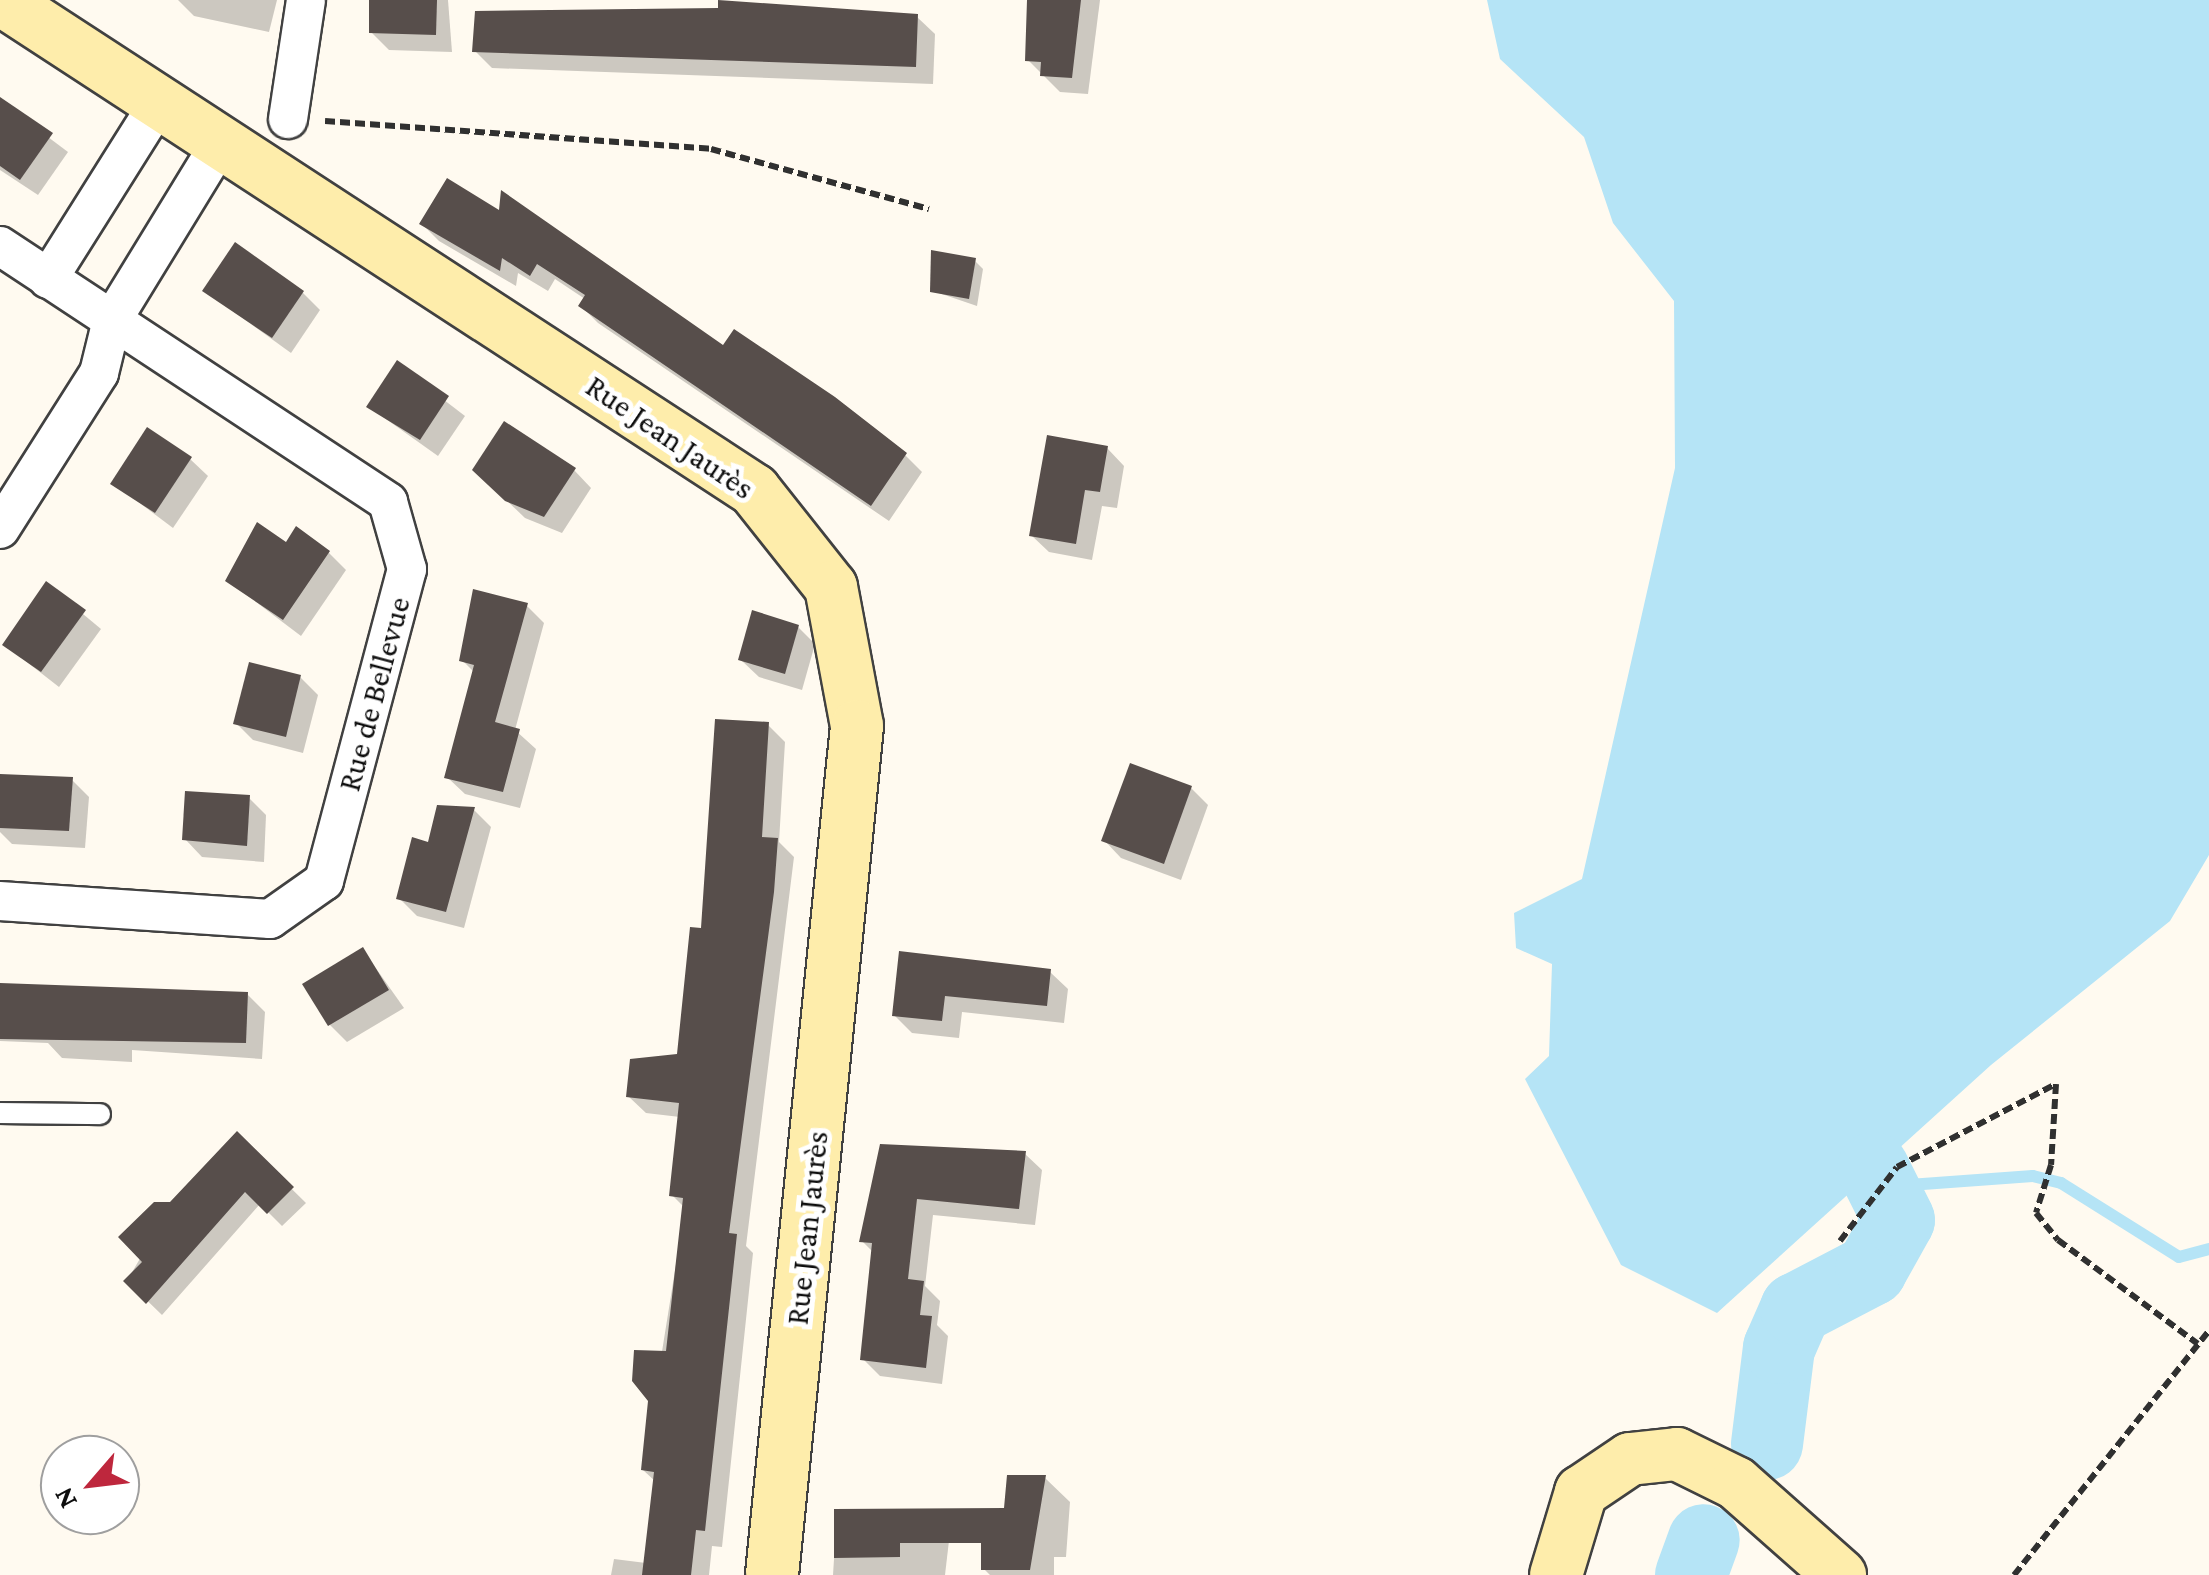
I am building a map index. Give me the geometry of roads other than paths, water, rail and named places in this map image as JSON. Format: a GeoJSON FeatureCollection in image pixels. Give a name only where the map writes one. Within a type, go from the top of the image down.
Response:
{"type":"FeatureCollection","features":[{"type":"Feature","properties":{"kind":"street","name":"Rue Jean Jaurès"},"geometry":{"type":"LineString","coordinates":[[2,0],[754,490],[831,587],[857,726],[772,1575]]}},
{"type":"Feature","properties":{"kind":"street"},"geometry":{"type":"LineString","coordinates":[[288,118],[306,0]]}},
{"type":"Feature","properties":{"kind":"street"},"geometry":{"type":"LineString","coordinates":[[48,279],[159,102]]}},
{"type":"Feature","properties":{"kind":"street"},"geometry":{"type":"LineString","coordinates":[[0,529],[99,372],[112,320],[221,142]]}},
{"type":"Feature","properties":{"kind":"street","name":"Rue de Bellevue"},"geometry":{"type":"LineString","coordinates":[[0,246],[388,502],[407,568],[324,881],[270,919],[0,901]]}},
{"type":"Feature","properties":{"kind":"street"},"geometry":{"type":"LineString","coordinates":[[1556,1575],[1581,1492],[1630,1459],[1677,1454],[1736,1482],[1840,1575]]}},
{"type":"Feature","properties":{"kind":"lane"},"geometry":{"type":"LineString","coordinates":[[0,1113],[100,1114]]}},
{"type":"Feature","properties":{"kind":"water"},"geometry":{"type":"Polygon","coordinates":[[[1487,0],[2209,0],[2209,855],[2170,921],[1991,1065],[1717,1313],[1621,1265],[1525,1079],[1549,1056],[1552,964],[1516,948],[1514,913],[1582,879],[1675,468],[1674,301],[1613,223],[1584,137],[1500,59],[1487,0]]]}},
{"type":"Feature","properties":{"kind":"waterway"},"geometry":{"type":"LineString","coordinates":[[1873,1168],[1909,1185],[2033,1176],[2061,1183],[2179,1257],[2209,1249]]}},
{"type":"Feature","properties":{"kind":"waterway"},"geometry":{"type":"LineString","coordinates":[[1767,1444],[1779,1348],[1796,1309],[1871,1270],[1899,1220],[1873,1168]]}},
{"type":"Feature","properties":{"kind":"waterway"},"geometry":{"type":"LineString","coordinates":[[1691,1575],[1704,1540]]}}]}
